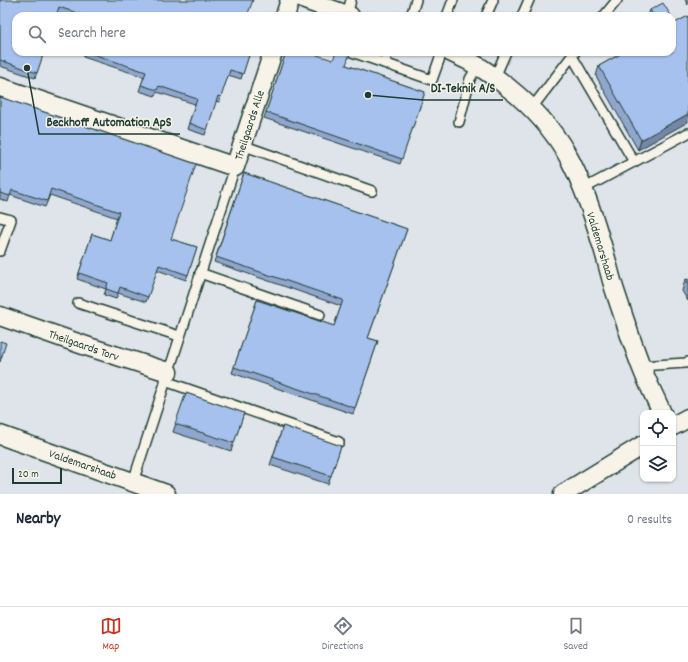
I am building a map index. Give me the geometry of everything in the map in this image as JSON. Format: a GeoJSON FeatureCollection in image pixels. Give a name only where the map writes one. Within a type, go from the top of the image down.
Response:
{"type":"FeatureCollection","features":[{"type":"Feature","properties":{"kind":"street"},"geometry":{"type":"LineString","coordinates":[[286,12],[290,0]]}},
{"type":"Feature","properties":{"kind":"street"},"geometry":{"type":"LineString","coordinates":[[305,0],[349,10]]}},
{"type":"Feature","properties":{"kind":"street","name":"Theilgaards Alle"},"geometry":{"type":"LineString","coordinates":[[0,87],[235,167],[272,56]]}},
{"type":"Feature","properties":{"kind":"street","name":"Valdemarshaab"},"geometry":{"type":"LineString","coordinates":[[471,59],[516,93],[551,130],[569,159],[583,189],[641,366],[661,410]]}},
{"type":"Feature","properties":{"kind":"street","name":"Theilgaards Torv"},"geometry":{"type":"LineString","coordinates":[[0,316],[89,347],[166,377]]}},
{"type":"Feature","properties":{"kind":"street"},"geometry":{"type":"LineString","coordinates":[[676,424],[688,418]]}},
{"type":"Feature","properties":{"kind":"street","name":"Valdemarshaab"},"geometry":{"type":"LineString","coordinates":[[0,435],[166,494]]}},
{"type":"Feature","properties":{"kind":"street"},"geometry":{"type":"LineString","coordinates":[[563,494],[641,446]]}},
{"type":"Feature","properties":{"kind":"lane"},"geometry":{"type":"LineString","coordinates":[[412,12],[416,0]]}},
{"type":"Feature","properties":{"kind":"lane"},"geometry":{"type":"LineString","coordinates":[[448,12],[453,0]]}},
{"type":"Feature","properties":{"kind":"lane"},"geometry":{"type":"LineString","coordinates":[[488,12],[493,0]]}},
{"type":"Feature","properties":{"kind":"lane"},"geometry":{"type":"LineString","coordinates":[[524,12],[529,0]]}},
{"type":"Feature","properties":{"kind":"lane"},"geometry":{"type":"LineString","coordinates":[[607,12],[617,0]]}},
{"type":"Feature","properties":{"kind":"lane"},"geometry":{"type":"LineString","coordinates":[[364,56],[432,80],[441,56]]}},
{"type":"Feature","properties":{"kind":"lane"},"geometry":{"type":"LineString","coordinates":[[384,63],[387,56]]}},
{"type":"Feature","properties":{"kind":"lane"},"geometry":{"type":"LineString","coordinates":[[495,77],[504,56]]}},
{"type":"Feature","properties":{"kind":"lane"},"geometry":{"type":"LineString","coordinates":[[530,108],[572,56]]}},
{"type":"Feature","properties":{"kind":"lane"},"geometry":{"type":"LineString","coordinates":[[575,56],[634,162]]}},
{"type":"Feature","properties":{"kind":"lane"},"geometry":{"type":"LineString","coordinates":[[459,122],[470,79],[471,59]]}},
{"type":"Feature","properties":{"kind":"lane"},"geometry":{"type":"LineString","coordinates":[[583,189],[688,133]]}},
{"type":"Feature","properties":{"kind":"lane"},"geometry":{"type":"LineString","coordinates":[[242,145],[372,191]]}},
{"type":"Feature","properties":{"kind":"lane"},"geometry":{"type":"LineString","coordinates":[[133,482],[179,336],[235,167]]}},
{"type":"Feature","properties":{"kind":"lane"},"geometry":{"type":"LineString","coordinates":[[0,217],[11,220],[0,251]]}},
{"type":"Feature","properties":{"kind":"lane"},"geometry":{"type":"LineString","coordinates":[[200,273],[320,315]]}},
{"type":"Feature","properties":{"kind":"lane"},"geometry":{"type":"LineString","coordinates":[[78,303],[179,336]]}},
{"type":"Feature","properties":{"kind":"lane"},"geometry":{"type":"LineString","coordinates":[[641,366],[688,362]]}},
{"type":"Feature","properties":{"kind":"lane"},"geometry":{"type":"LineString","coordinates":[[166,377],[339,442]]}},
{"type":"Feature","properties":{"kind":"building"},"geometry":{"type":"Polygon","coordinates":[[[0,0],[253,0],[248,12],[74,12],[59,7],[57,12],[12,12],[12,56],[43,56],[37,73],[0,60],[0,0]]]}},
{"type":"Feature","properties":{"kind":"building"},"geometry":{"type":"Polygon","coordinates":[[[663,3],[669,12],[651,12],[650,10],[663,3]]]}},
{"type":"Feature","properties":{"kind":"building"},"geometry":{"type":"Polygon","coordinates":[[[688,16],[688,114],[641,140],[599,66],[617,56],[676,56],[676,22],[688,16]]]}},
{"type":"Feature","properties":{"kind":"building"},"geometry":{"type":"Polygon","coordinates":[[[99,56],[249,56],[243,74],[230,70],[221,97],[218,96],[207,130],[189,123],[197,99],[159,86],[157,90],[141,85],[146,72],[99,56]]]}},
{"type":"Feature","properties":{"kind":"building"},"geometry":{"type":"Polygon","coordinates":[[[285,56],[320,56],[333,60],[334,56],[349,56],[346,65],[425,92],[402,159],[266,112],[285,56]]]}},
{"type":"Feature","properties":{"kind":"building"},"geometry":{"type":"Polygon","coordinates":[[[0,97],[196,164],[171,239],[197,247],[188,275],[159,265],[148,297],[120,287],[118,293],[106,289],[108,283],[79,273],[92,234],[110,240],[119,212],[51,189],[47,201],[12,190],[10,196],[0,193],[0,97]]]}},
{"type":"Feature","properties":{"kind":"building"},"geometry":{"type":"Polygon","coordinates":[[[244,173],[407,229],[368,338],[378,341],[355,408],[234,367],[257,300],[334,326],[343,300],[216,257],[244,173]]]}},
{"type":"Feature","properties":{"kind":"building"},"geometry":{"type":"Polygon","coordinates":[[[0,341],[6,343],[0,362],[0,341]]]}},
{"type":"Feature","properties":{"kind":"building"},"geometry":{"type":"Polygon","coordinates":[[[186,393],[244,413],[234,443],[175,424],[186,393]]]}},
{"type":"Feature","properties":{"kind":"building"},"geometry":{"type":"Polygon","coordinates":[[[283,426],[341,446],[331,476],[273,457],[283,426]]]}},
{"type":"Feature","properties":{"kind":"place","name":"Beckhoff Automation ApS"},"geometry":{"type":"Point","coordinates":[27,68]}},
{"type":"Feature","properties":{"kind":"place","name":"DI-Teknik A/S"},"geometry":{"type":"Point","coordinates":[368,95]}}]}
